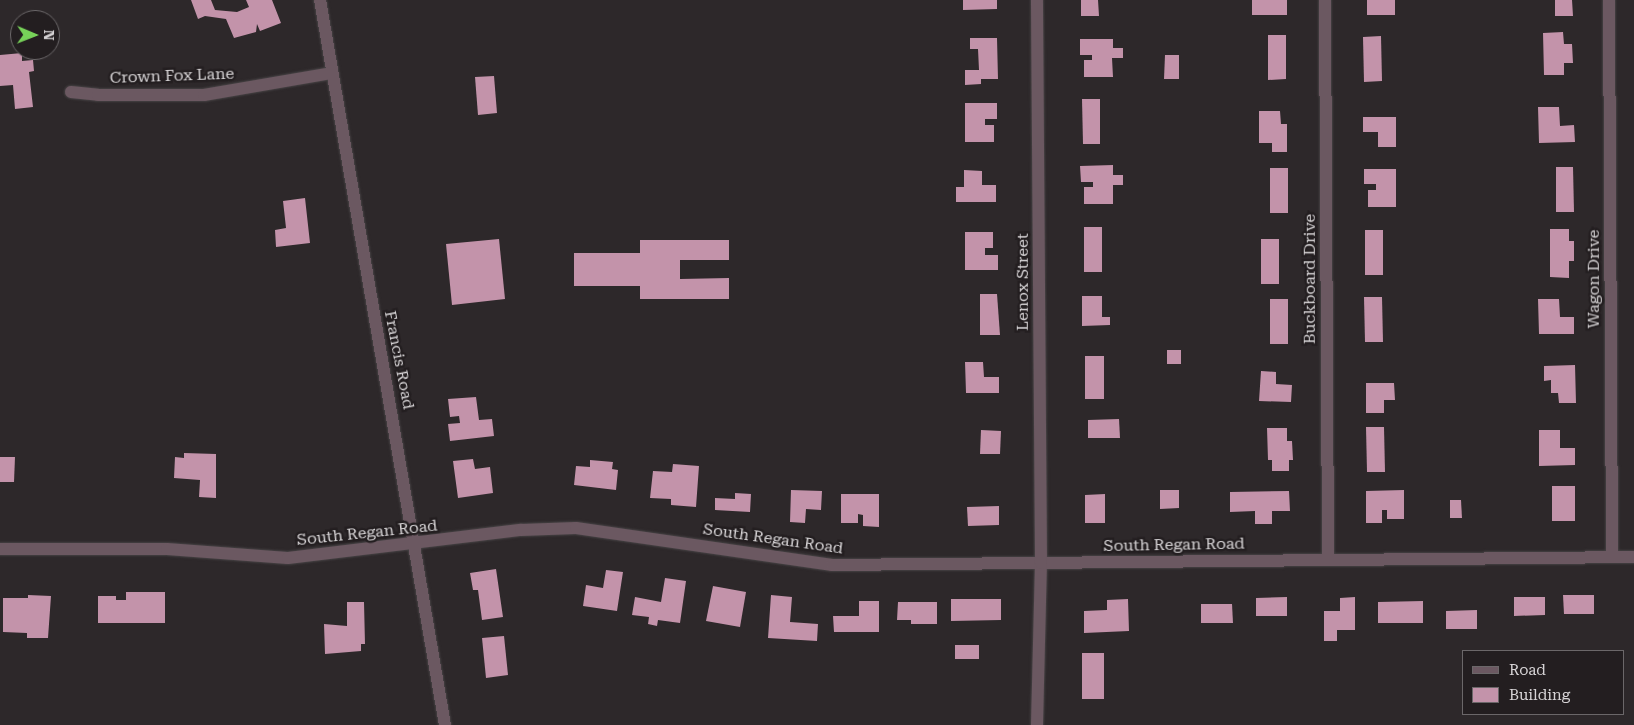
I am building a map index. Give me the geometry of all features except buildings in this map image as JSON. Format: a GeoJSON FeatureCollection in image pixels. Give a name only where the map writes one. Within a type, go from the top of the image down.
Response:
{"type":"FeatureCollection","features":[{"type":"Feature","properties":{"kind":"street","name":"Francis Road"},"geometry":{"type":"LineString","coordinates":[[320,0],[331,73],[416,545],[445,725]]}},
{"type":"Feature","properties":{"kind":"street","name":"Lenox Street"},"geometry":{"type":"LineString","coordinates":[[1037,0],[1041,563],[1037,725]]}},
{"type":"Feature","properties":{"kind":"street","name":"Buckboard Drive"},"geometry":{"type":"LineString","coordinates":[[1325,0],[1328,559]]}},
{"type":"Feature","properties":{"kind":"street","name":"Wagon Drive"},"geometry":{"type":"LineString","coordinates":[[1609,0],[1612,557]]}},
{"type":"Feature","properties":{"kind":"street","name":"Crown Fox Lane"},"geometry":{"type":"LineString","coordinates":[[71,92],[98,95],[204,95],[331,73]]}},
{"type":"Feature","properties":{"kind":"street","name":"South Regan Road"},"geometry":{"type":"LineString","coordinates":[[0,549],[167,549],[288,558],[416,545],[521,530],[576,528],[832,565],[1634,557]]}}]}
